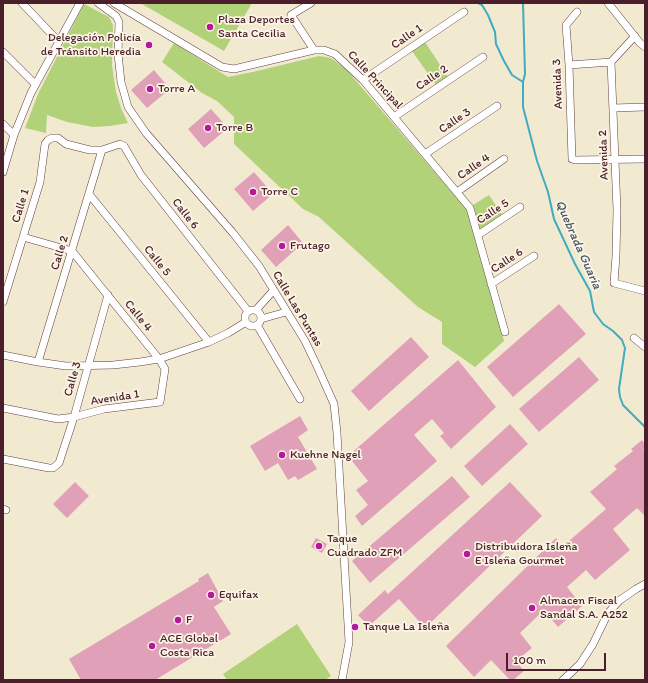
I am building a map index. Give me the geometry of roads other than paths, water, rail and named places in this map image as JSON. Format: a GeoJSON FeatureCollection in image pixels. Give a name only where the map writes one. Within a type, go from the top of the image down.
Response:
{"type":"FeatureCollection","features":[{"type":"Feature","properties":{"kind":"street"},"geometry":{"type":"LineString","coordinates":[[22,3],[59,42]]}},
{"type":"Feature","properties":{"kind":"street"},"geometry":{"type":"LineString","coordinates":[[3,172],[14,135],[35,84],[80,3]]}},
{"type":"Feature","properties":{"kind":"street","name":"Calle Las Puntas"},"geometry":{"type":"LineString","coordinates":[[98,3],[116,16],[119,22],[119,68],[128,107],[146,132],[234,233],[259,266],[305,341],[331,395],[336,411],[349,642],[342,680]]}},
{"type":"Feature","properties":{"kind":"street","name":"Calle Principal"},"geometry":{"type":"LineString","coordinates":[[114,3],[222,67],[234,69],[314,50],[324,50],[335,54],[363,80],[470,208],[505,332]]}},
{"type":"Feature","properties":{"kind":"street"},"geometry":{"type":"LineString","coordinates":[[310,3],[291,16],[314,50]]}},
{"type":"Feature","properties":{"kind":"street"},"geometry":{"type":"LineString","coordinates":[[608,3],[645,47]]}},
{"type":"Feature","properties":{"kind":"street","name":"Calle 1"},"geometry":{"type":"LineString","coordinates":[[363,80],[464,12]]}},
{"type":"Feature","properties":{"kind":"street","name":"Avenida 3"},"geometry":{"type":"LineString","coordinates":[[577,12],[566,25],[569,65],[572,159],[615,160]]}},
{"type":"Feature","properties":{"kind":"street"},"geometry":{"type":"LineString","coordinates":[[569,65],[611,62],[635,36]]}},
{"type":"Feature","properties":{"kind":"street"},"geometry":{"type":"LineString","coordinates":[[3,52],[35,84]]}},
{"type":"Feature","properties":{"kind":"street","name":"Calle 2"},"geometry":{"type":"LineString","coordinates":[[394,117],[483,57]]}},
{"type":"Feature","properties":{"kind":"street","name":"Avenida 2"},"geometry":{"type":"LineString","coordinates":[[611,62],[617,210],[614,283],[645,291]]}},
{"type":"Feature","properties":{"kind":"street","name":"Calle 3"},"geometry":{"type":"LineString","coordinates":[[425,154],[497,106]]}},
{"type":"Feature","properties":{"kind":"street"},"geometry":{"type":"LineString","coordinates":[[613,108],[645,107]]}},
{"type":"Feature","properties":{"kind":"street"},"geometry":{"type":"LineString","coordinates":[[3,124],[14,135]]}},
{"type":"Feature","properties":{"kind":"street","name":"Calle 1"},"geometry":{"type":"LineString","coordinates":[[3,302],[40,182],[45,144],[52,138],[58,138],[66,144],[78,148],[102,150]]}},
{"type":"Feature","properties":{"kind":"street","name":"Calle 6"},"geometry":{"type":"LineString","coordinates":[[102,150],[114,145],[120,144],[124,146],[141,176],[252,311]]}},
{"type":"Feature","properties":{"kind":"street","name":"Calle 2"},"geometry":{"type":"LineString","coordinates":[[38,362],[102,150]]}},
{"type":"Feature","properties":{"kind":"street","name":"Calle 4"},"geometry":{"type":"LineString","coordinates":[[457,192],[504,159]]}},
{"type":"Feature","properties":{"kind":"street"},"geometry":{"type":"LineString","coordinates":[[615,160],[645,159]]}},
{"type":"Feature","properties":{"kind":"street","name":"Calle 5"},"geometry":{"type":"LineString","coordinates":[[89,194],[209,342]]}},
{"type":"Feature","properties":{"kind":"street","name":"Calle 5"},"geometry":{"type":"LineString","coordinates":[[478,235],[520,207]]}},
{"type":"Feature","properties":{"kind":"street"},"geometry":{"type":"LineString","coordinates":[[22,237],[72,251]]}},
{"type":"Feature","properties":{"kind":"street","name":"Calle 4"},"geometry":{"type":"LineString","coordinates":[[72,251],[159,359],[165,369],[160,402]]}},
{"type":"Feature","properties":{"kind":"street","name":"Calle 6"},"geometry":{"type":"LineString","coordinates":[[491,284],[534,256]]}},
{"type":"Feature","properties":{"kind":"street"},"geometry":{"type":"LineString","coordinates":[[257,325],[249,325],[246,322],[245,316],[273,291]]}},
{"type":"Feature","properties":{"kind":"street","name":"Calle 3"},"geometry":{"type":"LineString","coordinates":[[3,458],[49,468],[53,468],[59,464],[74,417],[108,295]]}},
{"type":"Feature","properties":{"kind":"street"},"geometry":{"type":"LineString","coordinates":[[252,311],[260,313],[261,318],[259,324],[257,325]]}},
{"type":"Feature","properties":{"kind":"street"},"geometry":{"type":"LineString","coordinates":[[261,318],[286,312]]}},
{"type":"Feature","properties":{"kind":"street"},"geometry":{"type":"LineString","coordinates":[[3,355],[66,366],[113,365],[159,359],[209,342],[246,322]]}},
{"type":"Feature","properties":{"kind":"street"},"geometry":{"type":"LineString","coordinates":[[257,325],[300,399]]}},
{"type":"Feature","properties":{"kind":"street"},"geometry":{"type":"LineString","coordinates":[[634,338],[645,347]]}},
{"type":"Feature","properties":{"kind":"street","name":"Avenida 1"},"geometry":{"type":"LineString","coordinates":[[3,408],[58,419],[74,417],[104,409],[160,402]]}},
{"type":"Feature","properties":{"kind":"street"},"geometry":{"type":"LineString","coordinates":[[563,680],[580,664],[593,644],[608,613],[620,600],[645,584]]}},
{"type":"Feature","properties":{"kind":"waterway"},"geometry":{"type":"LineString","coordinates":[[478,3],[482,5],[488,15],[495,32],[496,44],[504,61],[512,75],[523,82]]}},
{"type":"Feature","properties":{"kind":"waterway","name":"Quebrada Guaria"},"geometry":{"type":"LineString","coordinates":[[523,3],[525,74],[523,82],[523,107],[537,161],[548,192],[554,219],[575,264],[590,291],[594,312],[603,324],[622,340],[625,348],[619,389],[623,405],[645,427]]}},
{"type":"Feature","properties":{"kind":"place","name":"Plaza Deportes Santa Cecilia"},"geometry":{"type":"Point","coordinates":[210,27]}},
{"type":"Feature","properties":{"kind":"place","name":"Delegación Policía de Tránsito Heredia"},"geometry":{"type":"Point","coordinates":[149,45]}},
{"type":"Feature","properties":{"kind":"place","name":"Torre A"},"geometry":{"type":"Point","coordinates":[150,89]}},
{"type":"Feature","properties":{"kind":"place","name":"Torre B"},"geometry":{"type":"Point","coordinates":[208,128]}},
{"type":"Feature","properties":{"kind":"place","name":"Torre C"},"geometry":{"type":"Point","coordinates":[253,192]}},
{"type":"Feature","properties":{"kind":"place","name":"Frutago"},"geometry":{"type":"Point","coordinates":[282,246]}},
{"type":"Feature","properties":{"kind":"place","name":"Kuehne Nagel"},"geometry":{"type":"Point","coordinates":[282,455]}},
{"type":"Feature","properties":{"kind":"place","name":"Taque Cuadrado ZFM"},"geometry":{"type":"Point","coordinates":[319,546]}},
{"type":"Feature","properties":{"kind":"place","name":"Distribuidora Isleña E Isleña Gourmet"},"geometry":{"type":"Point","coordinates":[467,554]}},
{"type":"Feature","properties":{"kind":"place","name":"Equifax"},"geometry":{"type":"Point","coordinates":[211,595]}},
{"type":"Feature","properties":{"kind":"place","name":"Almacen Fiscal Sandal S.A. A252"},"geometry":{"type":"Point","coordinates":[532,608]}},
{"type":"Feature","properties":{"kind":"place","name":"F"},"geometry":{"type":"Point","coordinates":[178,620]}},
{"type":"Feature","properties":{"kind":"place","name":"Tanque La Isleña"},"geometry":{"type":"Point","coordinates":[355,627]}},
{"type":"Feature","properties":{"kind":"place","name":"ACE Global Costa Rica"},"geometry":{"type":"Point","coordinates":[152,646]}}]}
